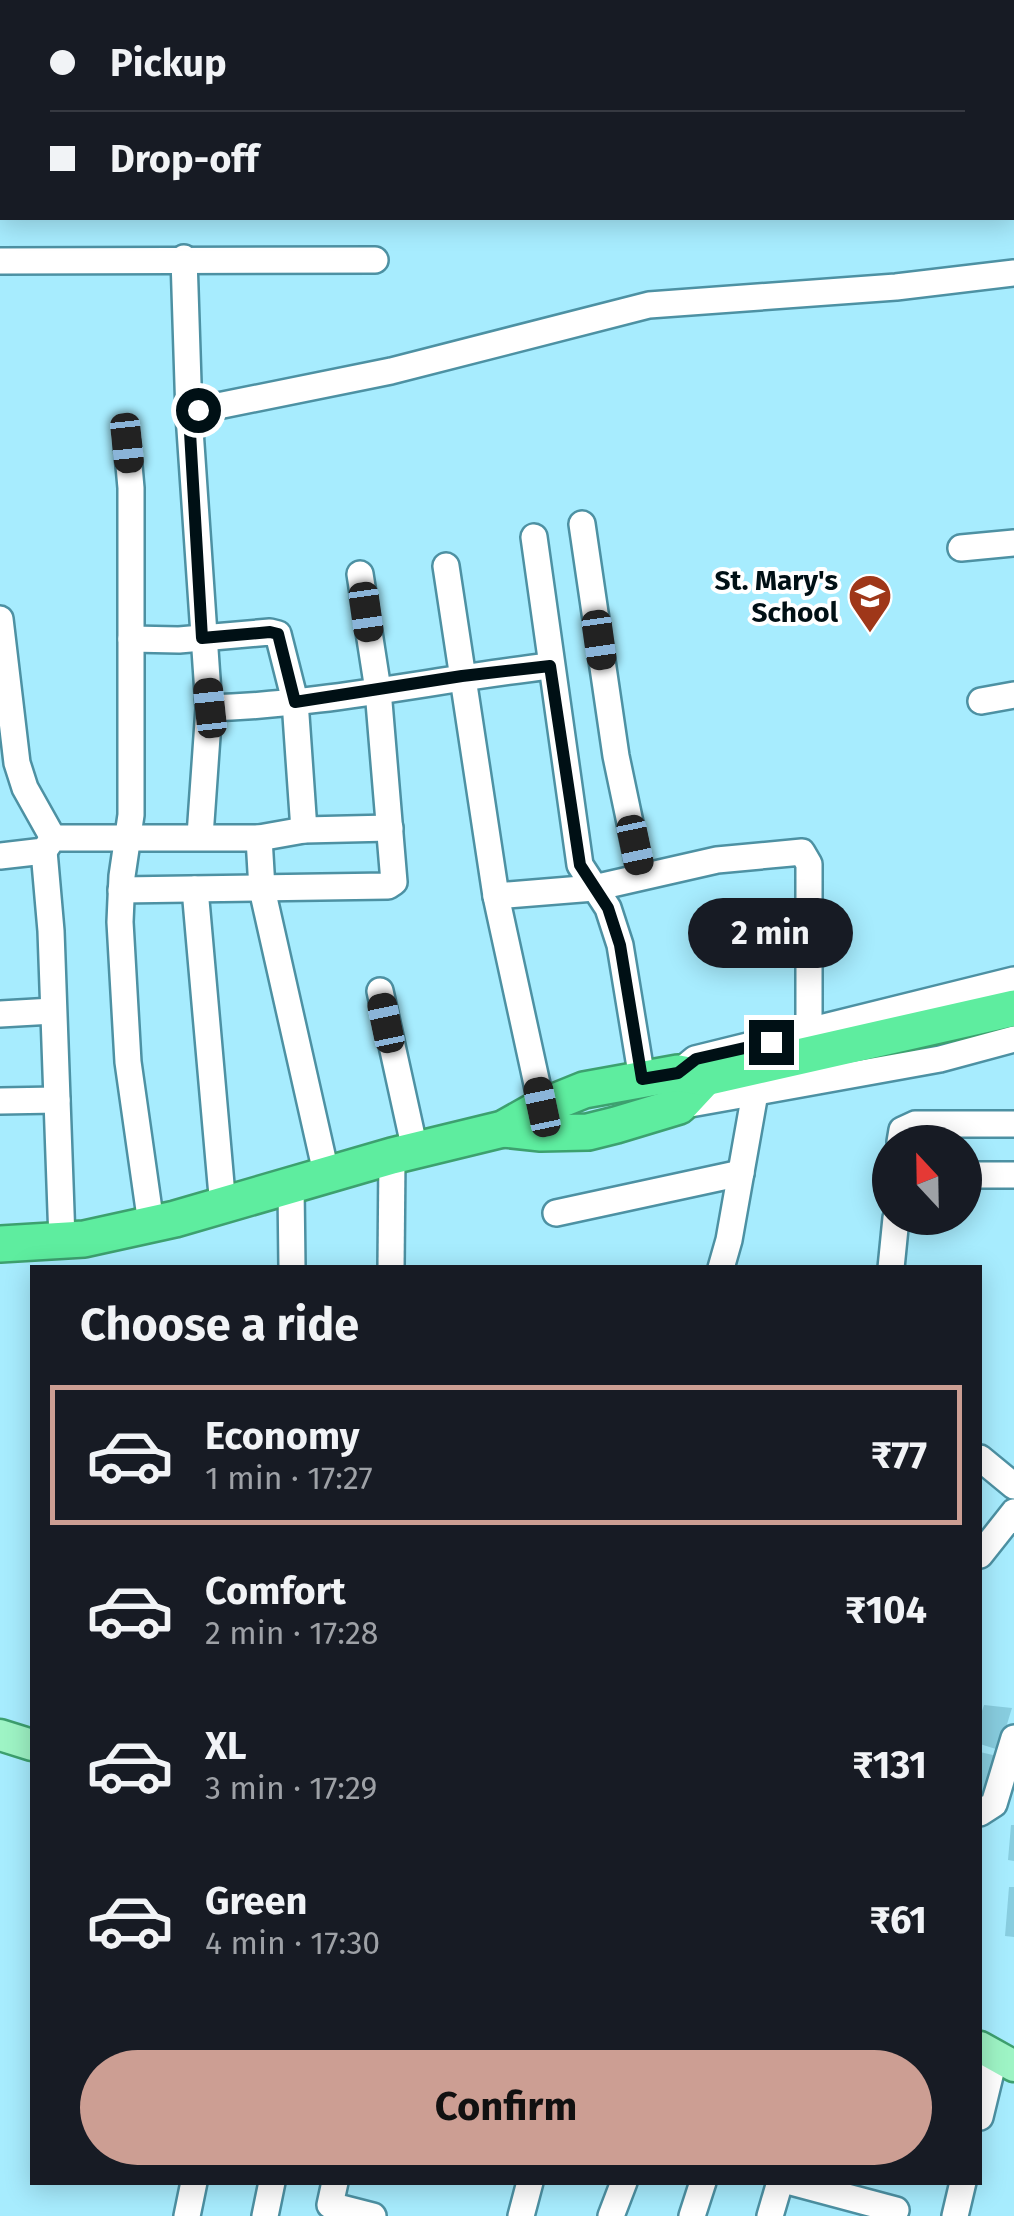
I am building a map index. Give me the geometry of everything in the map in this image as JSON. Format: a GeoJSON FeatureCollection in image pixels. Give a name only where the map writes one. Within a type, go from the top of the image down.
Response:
{"type":"FeatureCollection","features":[{"type":"Feature","properties":{"kind":"highway"},"geometry":{"type":"LineString","coordinates":[[504,1129],[588,1132],[616,1125],[687,1086],[1014,1008]]}},
{"type":"Feature","properties":{"kind":"highway"},"geometry":{"type":"LineString","coordinates":[[0,1244],[84,1239],[223,1207],[504,1129],[542,1107],[584,1090],[642,1079],[687,1086]]}},
{"type":"Feature","properties":{"kind":"highway"},"geometry":{"type":"LineString","coordinates":[[606,1085],[625,1095],[627,1112],[616,1125]]}},
{"type":"Feature","properties":{"kind":"main road"},"geometry":{"type":"LineString","coordinates":[[0,1736],[30,1744]]}},
{"type":"Feature","properties":{"kind":"street"},"geometry":{"type":"LineString","coordinates":[[184,258],[189,415],[210,708],[200,836]]}},
{"type":"Feature","properties":{"kind":"street"},"geometry":{"type":"LineString","coordinates":[[0,261],[375,260]]}},
{"type":"Feature","properties":{"kind":"street"},"geometry":{"type":"LineString","coordinates":[[189,415],[407,367],[648,304],[1014,274]]}},
{"type":"Feature","properties":{"kind":"street"},"geometry":{"type":"LineString","coordinates":[[127,443],[131,488],[131,815],[120,890],[128,1062],[152,1224]]}},
{"type":"Feature","properties":{"kind":"street"},"geometry":{"type":"LineString","coordinates":[[582,524],[616,756],[641,874]]}},
{"type":"Feature","properties":{"kind":"street"},"geometry":{"type":"LineString","coordinates":[[534,537],[580,865],[608,908],[620,945],[642,1079]]}},
{"type":"Feature","properties":{"kind":"street"},"geometry":{"type":"LineString","coordinates":[[961,548],[1014,543]]}},
{"type":"Feature","properties":{"kind":"street"},"geometry":{"type":"LineString","coordinates":[[446,566],[496,896],[542,1107]]}},
{"type":"Feature","properties":{"kind":"street"},"geometry":{"type":"LineString","coordinates":[[120,890],[390,885],[396,879],[378,690],[360,574]]}},
{"type":"Feature","properties":{"kind":"street"},"geometry":{"type":"LineString","coordinates":[[0,619],[8,763],[25,788],[48,844],[62,1240]]}},
{"type":"Feature","properties":{"kind":"street"},"geometry":{"type":"LineString","coordinates":[[132,639],[278,634],[295,702],[304,830]]}},
{"type":"Feature","properties":{"kind":"street"},"geometry":{"type":"LineString","coordinates":[[210,708],[295,702],[550,666]]}},
{"type":"Feature","properties":{"kind":"street"},"geometry":{"type":"LineString","coordinates":[[981,701],[1014,694]]}},
{"type":"Feature","properties":{"kind":"street"},"geometry":{"type":"LineString","coordinates":[[0,856],[48,844],[126,837],[260,838],[304,830],[390,828]]}},
{"type":"Feature","properties":{"kind":"street"},"geometry":{"type":"LineString","coordinates":[[260,838],[262,889],[326,1177]]}},
{"type":"Feature","properties":{"kind":"street"},"geometry":{"type":"LineString","coordinates":[[496,896],[594,888],[641,874],[717,860],[802,852],[809,864],[809,1033]]}},
{"type":"Feature","properties":{"kind":"street"},"geometry":{"type":"LineString","coordinates":[[195,889],[223,1207]]}},
{"type":"Feature","properties":{"kind":"street"},"geometry":{"type":"LineString","coordinates":[[1014,980],[696,1059],[687,1086],[755,1094],[940,1059],[1014,1039]]}},
{"type":"Feature","properties":{"kind":"street"},"geometry":{"type":"LineString","coordinates":[[380,991],[403,1154],[391,1265]]}},
{"type":"Feature","properties":{"kind":"street"},"geometry":{"type":"LineString","coordinates":[[0,1014],[54,1011]]}},
{"type":"Feature","properties":{"kind":"street"},"geometry":{"type":"LineString","coordinates":[[723,1265],[755,1094]]}},
{"type":"Feature","properties":{"kind":"street"},"geometry":{"type":"LineString","coordinates":[[0,1101],[57,1100]]}},
{"type":"Feature","properties":{"kind":"street"},"geometry":{"type":"LineString","coordinates":[[913,1125],[1014,1124]]}},
{"type":"Feature","properties":{"kind":"street"},"geometry":{"type":"LineString","coordinates":[[556,1213],[741,1173]]}},
{"type":"Feature","properties":{"kind":"street"},"geometry":{"type":"LineString","coordinates":[[982,1175],[1014,1175]]}},
{"type":"Feature","properties":{"kind":"street"},"geometry":{"type":"LineString","coordinates":[[291,1187],[292,1265]]}},
{"type":"Feature","properties":{"kind":"street"},"geometry":{"type":"LineString","coordinates":[[891,1265],[894,1235]]}},
{"type":"Feature","properties":{"kind":"street"},"geometry":{"type":"LineString","coordinates":[[982,1460],[1014,1486]]}},
{"type":"Feature","properties":{"kind":"street"},"geometry":{"type":"LineString","coordinates":[[982,1552],[1014,1512]]}},
{"type":"Feature","properties":{"kind":"street"},"geometry":{"type":"LineString","coordinates":[[982,1812],[994,1804],[1014,1738]]}},
{"type":"Feature","properties":{"kind":"street"},"geometry":{"type":"LineString","coordinates":[[982,2108],[996,2056]]}},
{"type":"Feature","properties":{"kind":"street"},"geometry":{"type":"LineString","coordinates":[[187,2216],[193,2185]]}},
{"type":"Feature","properties":{"kind":"street"},"geometry":{"type":"LineString","coordinates":[[265,2216],[271,2185]]}},
{"type":"Feature","properties":{"kind":"street"},"geometry":{"type":"LineString","coordinates":[[334,2185],[330,2205],[373,2216]]}},
{"type":"Feature","properties":{"kind":"street"},"geometry":{"type":"LineString","coordinates":[[521,2216],[529,2185]]}},
{"type":"Feature","properties":{"kind":"street"},"geometry":{"type":"LineString","coordinates":[[611,2216],[623,2185]]}},
{"type":"Feature","properties":{"kind":"street"},"geometry":{"type":"LineString","coordinates":[[692,2216],[701,2185]]}},
{"type":"Feature","properties":{"kind":"street"},"geometry":{"type":"LineString","coordinates":[[770,2216],[779,2185]]}},
{"type":"Feature","properties":{"kind":"street"},"geometry":{"type":"LineString","coordinates":[[808,2185],[896,2210]]}},
{"type":"Feature","properties":{"kind":"street"},"geometry":{"type":"LineString","coordinates":[[955,2216],[962,2185]]}},
{"type":"Feature","properties":{"kind":"building"},"geometry":{"type":"Polygon","coordinates":[[[984,1705],[1012,1708],[999,1750],[982,1745],[984,1705]]]}},
{"type":"Feature","properties":{"kind":"building"},"geometry":{"type":"Polygon","coordinates":[[[982,1752],[997,1756],[982,1800],[982,1752]]]}},
{"type":"Feature","properties":{"kind":"building"},"geometry":{"type":"Polygon","coordinates":[[[1014,1825],[1014,1861],[1008,1860],[1014,1825]]]}},
{"type":"Feature","properties":{"kind":"building"},"geometry":{"type":"Polygon","coordinates":[[[1009,1887],[1014,1887],[1014,1937],[1005,1936],[1009,1887]]]}},
{"type":"Feature","properties":{"kind":"place","name":"St. Mary's School"},"geometry":{"type":"Point","coordinates":[870,634]}},
{"type":"Feature","properties":{"kind":"route"},"geometry":{"type":"LineString","coordinates":[[198,410],[189,415],[202,638],[278,634],[295,702],[550,666],[580,865],[608,908],[620,945],[642,1079],[678,1073],[696,1059],[771,1042]]}}]}
